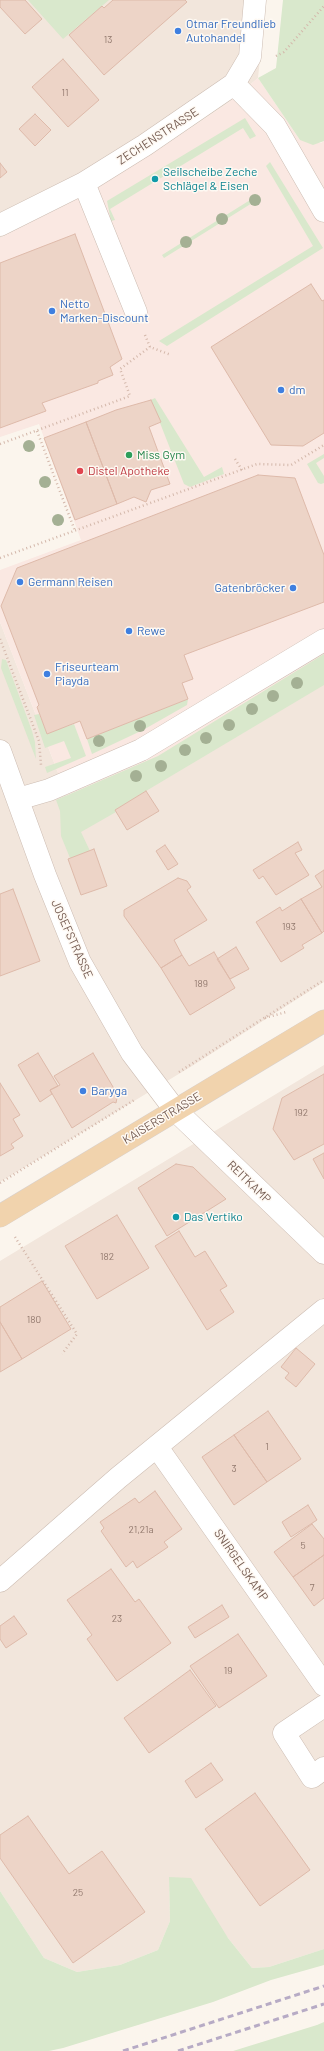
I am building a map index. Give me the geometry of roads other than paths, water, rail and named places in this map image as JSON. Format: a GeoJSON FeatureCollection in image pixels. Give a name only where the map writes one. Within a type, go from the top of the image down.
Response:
{"type":"FeatureCollection","features":[{"type":"Feature","properties":{"kind":"main road","name":"KAISERSTRASSE"},"geometry":{"type":"LineString","coordinates":[[0,1216],[324,1021]]}},
{"type":"Feature","properties":{"kind":"street","name":"ZECHENSTRASSE"},"geometry":{"type":"LineString","coordinates":[[0,225],[84,183],[146,145],[234,84],[250,57],[255,0]]}},
{"type":"Feature","properties":{"kind":"street"},"geometry":{"type":"LineString","coordinates":[[234,84],[275,126],[324,211]]}},
{"type":"Feature","properties":{"kind":"street"},"geometry":{"type":"LineString","coordinates":[[84,183],[136,312]]}},
{"type":"Feature","properties":{"kind":"street"},"geometry":{"type":"LineString","coordinates":[[18,799],[49,790],[141,750],[324,640]]}},
{"type":"Feature","properties":{"kind":"street","name":"JOSEFSTRASSE"},"geometry":{"type":"LineString","coordinates":[[0,751],[45,875],[80,962],[132,1053],[175,1110]]}},
{"type":"Feature","properties":{"kind":"street","name":"REITKAMP"},"geometry":{"type":"LineString","coordinates":[[175,1110],[324,1253]]}},
{"type":"Feature","properties":{"kind":"street"},"geometry":{"type":"LineString","coordinates":[[0,1581],[118,1478],[158,1447],[324,1310]]}},
{"type":"Feature","properties":{"kind":"street","name":"SNIRGELSKAMP"},"geometry":{"type":"LineString","coordinates":[[158,1447],[324,1685]]}},
{"type":"Feature","properties":{"kind":"street"},"geometry":{"type":"LineString","coordinates":[[324,1706],[284,1733],[312,1776],[324,1768]]}},
{"type":"Feature","properties":{"kind":"railway"},"geometry":{"type":"LineString","coordinates":[[123,2051],[324,1986]]}},
{"type":"Feature","properties":{"kind":"railway"},"geometry":{"type":"LineString","coordinates":[[178,2051],[324,2004]]}},
{"type":"Feature","properties":{"kind":"place","name":"Otmar Freundlieb Autohandel"},"geometry":{"type":"Point","coordinates":[178,31]}},
{"type":"Feature","properties":{"kind":"place","name":"Seilscheibe Zeche Schlägel & Eisen"},"geometry":{"type":"Point","coordinates":[155,179]}},
{"type":"Feature","properties":{"kind":"place","name":"Netto Marken-Discount"},"geometry":{"type":"Point","coordinates":[52,311]}},
{"type":"Feature","properties":{"kind":"place","name":"dm"},"geometry":{"type":"Point","coordinates":[281,390]}},
{"type":"Feature","properties":{"kind":"place","name":"Miss Gym"},"geometry":{"type":"Point","coordinates":[129,455]}},
{"type":"Feature","properties":{"kind":"place","name":"Distel Apotheke"},"geometry":{"type":"Point","coordinates":[80,471]}},
{"type":"Feature","properties":{"kind":"place","name":"Germann Reisen"},"geometry":{"type":"Point","coordinates":[20,582]}},
{"type":"Feature","properties":{"kind":"place","name":"Gatenbröcker"},"geometry":{"type":"Point","coordinates":[293,588]}},
{"type":"Feature","properties":{"kind":"place","name":"Rewe"},"geometry":{"type":"Point","coordinates":[129,631]}},
{"type":"Feature","properties":{"kind":"place","name":"Friseurteam Piayda"},"geometry":{"type":"Point","coordinates":[47,674]}},
{"type":"Feature","properties":{"kind":"place","name":"Baryga"},"geometry":{"type":"Point","coordinates":[83,1091]}},
{"type":"Feature","properties":{"kind":"place","name":"Das Vertiko"},"geometry":{"type":"Point","coordinates":[176,1217]}}]}
